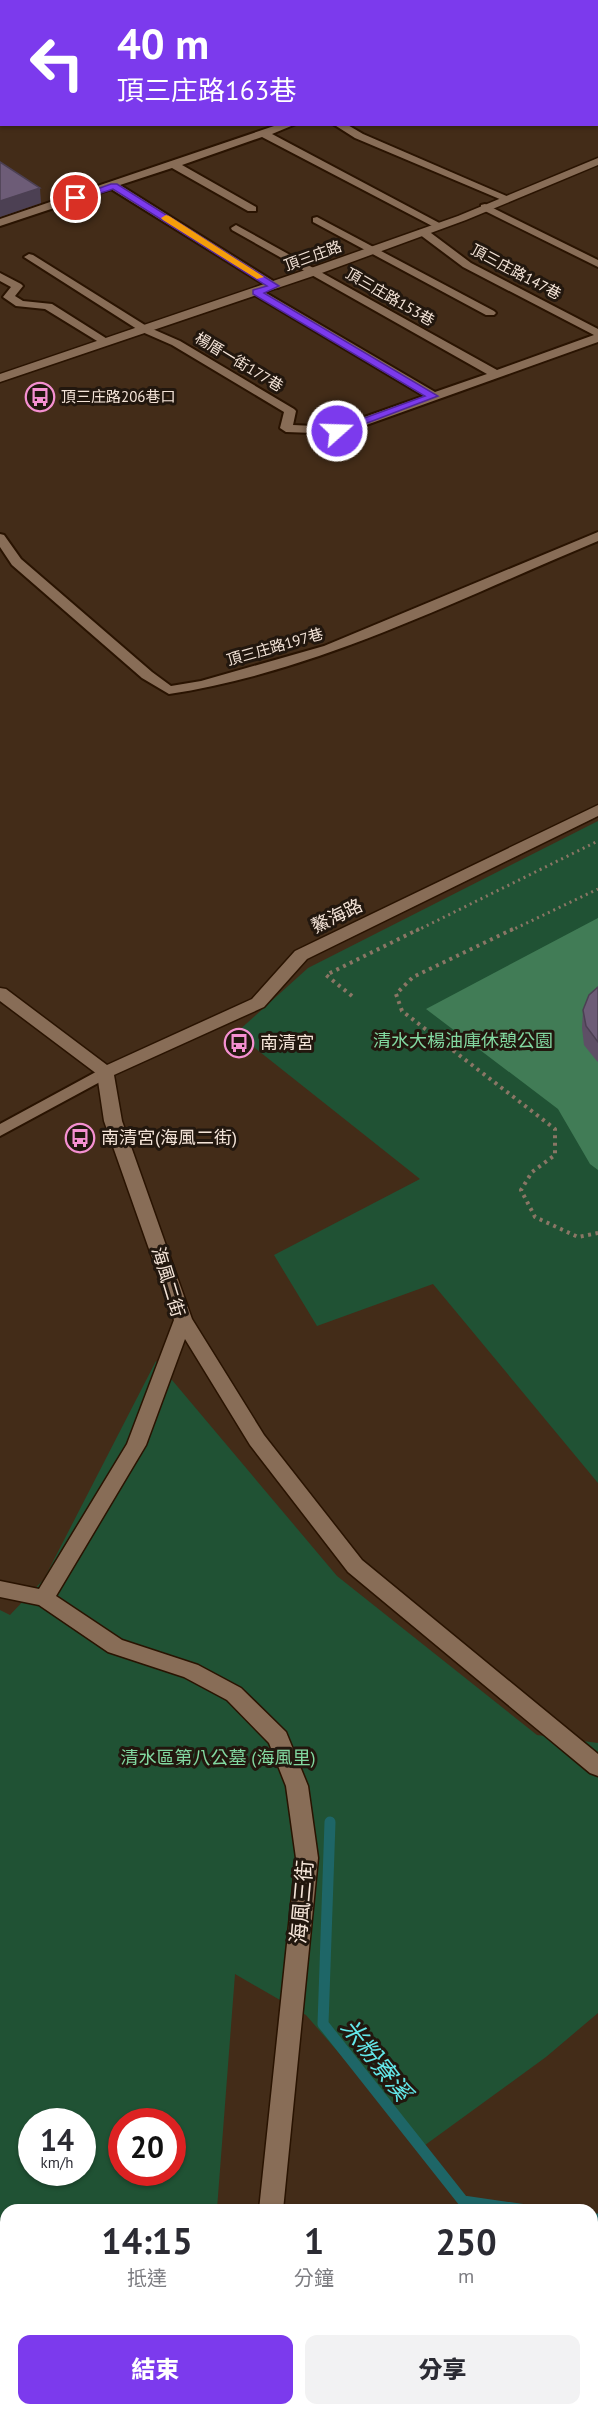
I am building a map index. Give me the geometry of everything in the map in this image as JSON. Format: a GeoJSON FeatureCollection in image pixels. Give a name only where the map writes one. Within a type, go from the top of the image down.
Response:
{"type":"FeatureCollection","features":[{"type":"Feature","properties":{"kind":"street","name":"頂三庄路"},"geometry":{"type":"LineString","coordinates":[[0,378],[315,272],[440,226],[598,161]]}},
{"type":"Feature","properties":{"kind":"street","name":"鰲海路"},"geometry":{"type":"LineString","coordinates":[[105,1072],[258,1003],[301,956],[598,810]]}},
{"type":"Feature","properties":{"kind":"street"},"geometry":{"type":"LineString","coordinates":[[0,993],[105,1072]]}},
{"type":"Feature","properties":{"kind":"street","name":"海風二街"},"geometry":{"type":"LineString","coordinates":[[44,1598],[136,1445],[183,1320],[112,1121],[105,1072]]}},
{"type":"Feature","properties":{"kind":"street"},"geometry":{"type":"LineString","coordinates":[[183,1320],[257,1440],[355,1566],[596,1764]]}},
{"type":"Feature","properties":{"kind":"street","name":"海風三街"},"geometry":{"type":"LineString","coordinates":[[0,1589],[44,1598],[115,1646],[191,1671],[234,1694],[278,1738],[297,1786],[307,1858],[272,2204]]}},
{"type":"Feature","properties":{"kind":"lane"},"geometry":{"type":"LineString","coordinates":[[0,223],[286,126]]}},
{"type":"Feature","properties":{"kind":"lane"},"geometry":{"type":"LineString","coordinates":[[343,126],[506,198]]}},
{"type":"Feature","properties":{"kind":"lane"},"geometry":{"type":"LineString","coordinates":[[264,134],[440,226]]}},
{"type":"Feature","properties":{"kind":"lane"},"geometry":{"type":"LineString","coordinates":[[175,165],[252,209]]}},
{"type":"Feature","properties":{"kind":"lane"},"geometry":{"type":"LineString","coordinates":[[114,186],[274,286]]}},
{"type":"Feature","properties":{"kind":"lane"},"geometry":{"type":"LineString","coordinates":[[485,207],[598,264]]}},
{"type":"Feature","properties":{"kind":"lane"},"geometry":{"type":"LineString","coordinates":[[317,220],[490,313]]}},
{"type":"Feature","properties":{"kind":"lane","name":"頂三庄路153巷"},"geometry":{"type":"LineString","coordinates":[[236,228],[497,375]]}},
{"type":"Feature","properties":{"kind":"lane","name":"頂三庄路147巷"},"geometry":{"type":"LineString","coordinates":[[423,232],[467,265],[598,333]]}},
{"type":"Feature","properties":{"kind":"lane","name":"楊厝一街177巷"},"geometry":{"type":"LineString","coordinates":[[29,257],[144,329],[176,343],[290,411],[286,428],[337,431],[598,338]]}},
{"type":"Feature","properties":{"kind":"lane"},"geometry":{"type":"LineString","coordinates":[[0,276],[16,286],[9,297],[20,304],[48,306],[106,342]]}},
{"type":"Feature","properties":{"kind":"lane"},"geometry":{"type":"LineString","coordinates":[[256,292],[433,396]]}},
{"type":"Feature","properties":{"kind":"lane","name":"頂三庄路197巷"},"geometry":{"type":"LineString","coordinates":[[0,538],[16,562],[147,675],[169,690],[202,685],[329,649],[598,536]]}},
{"type":"Feature","properties":{"kind":"lane"},"geometry":{"type":"LineString","coordinates":[[0,1131],[105,1072]]}},
{"type":"Feature","properties":{"kind":"path"},"geometry":{"type":"LineString","coordinates":[[352,996],[326,975],[598,841]]}},
{"type":"Feature","properties":{"kind":"path"},"geometry":{"type":"LineString","coordinates":[[598,889],[412,977],[396,994],[402,1011],[555,1129],[555,1155],[532,1172],[521,1190],[535,1217],[578,1237],[598,1233]]}},
{"type":"Feature","properties":{"kind":"green space","name":"清水大楊油庫休憩公園"},"geometry":{"type":"Polygon","coordinates":[[[598,821],[598,1483],[433,1284],[317,1326],[274,1255],[420,1179],[236,1033],[308,968],[598,821]]]}},
{"type":"Feature","properties":{"kind":"green space"},"geometry":{"type":"Polygon","coordinates":[[[598,918],[598,1170],[590,1164],[558,1109],[426,1009],[598,918]]]}},
{"type":"Feature","properties":{"kind":"green space","name":"清水區第八公墓 (海風里)"},"geometry":{"type":"Polygon","coordinates":[[[156,1361],[337,1576],[537,1735],[598,1743],[598,2013],[546,2057],[421,2148],[306,2015],[235,1974],[217,2204],[0,2204],[0,1610],[10,1615],[44,1579],[156,1361]]]}},
{"type":"Feature","properties":{"kind":"building"},"geometry":{"type":"Polygon","coordinates":[[[0,162],[40,188],[0,201],[0,162]]]}},
{"type":"Feature","properties":{"kind":"building"},"geometry":{"type":"Polygon","coordinates":[[[598,987],[598,1042],[586,1026],[583,1010],[589,995],[598,987]]]}},
{"type":"Feature","properties":{"kind":"waterway","name":"米粉寮溪"},"geometry":{"type":"LineString","coordinates":[[330,1822],[323,2024],[463,2201],[484,2204]]}},
{"type":"Feature","properties":{"kind":"slow traffic"},"geometry":{"type":"LineString","coordinates":[[166,218],[260,277]]}},
{"type":"Feature","properties":{"kind":"place","name":"頂三庄路206巷口"},"geometry":{"type":"Point","coordinates":[40,397]}},
{"type":"Feature","properties":{"kind":"place","name":"南清宮"},"geometry":{"type":"Point","coordinates":[239,1043]}},
{"type":"Feature","properties":{"kind":"place","name":"南清宮(海風二街)"},"geometry":{"type":"Point","coordinates":[80,1138]}},
{"type":"Feature","properties":{"kind":"route"},"geometry":{"type":"LineString","coordinates":[[76,198],[114,186],[274,286],[256,292],[433,396],[337,431]]}}]}
